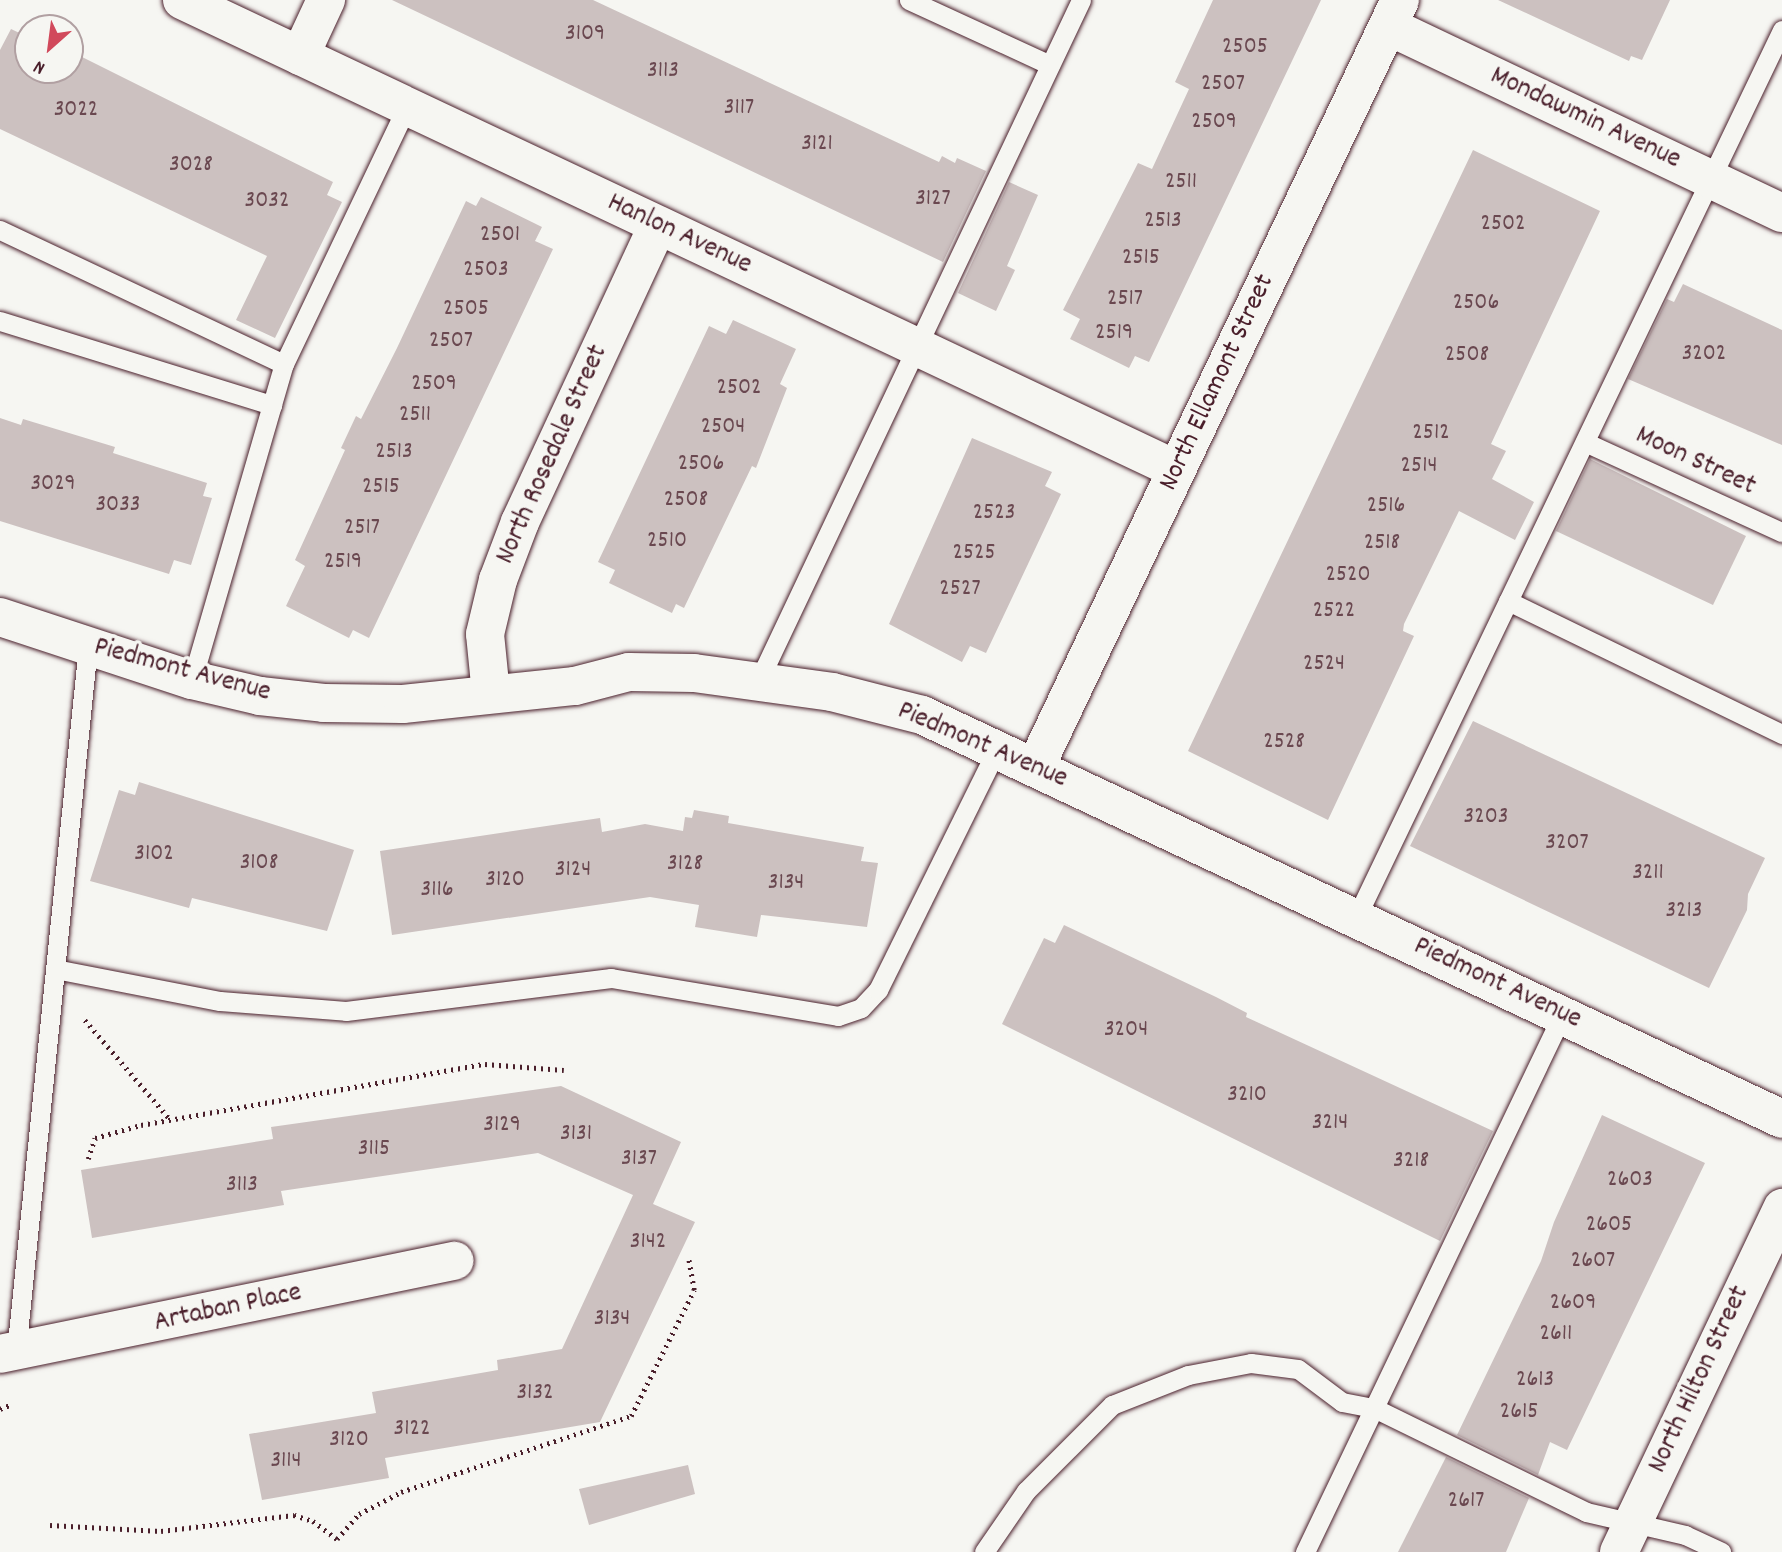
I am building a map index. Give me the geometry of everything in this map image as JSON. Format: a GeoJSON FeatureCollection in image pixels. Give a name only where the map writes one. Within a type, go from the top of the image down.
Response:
{"type":"FeatureCollection","features":[{"type":"Feature","properties":{"kind":"street","name":"Hanlon Avenue"},"geometry":{"type":"LineString","coordinates":[[182,0],[1177,470]]}},
{"type":"Feature","properties":{"kind":"street"},"geometry":{"type":"LineString","coordinates":[[300,55],[326,0]]}},
{"type":"Feature","properties":{"kind":"street","name":"Mondawmin Avenue"},"geometry":{"type":"LineString","coordinates":[[1394,13],[1711,179],[1782,213]]}},
{"type":"Feature","properties":{"kind":"street","name":"North Ellamont Street"},"geometry":{"type":"LineString","coordinates":[[1036,766],[1394,13]]}},
{"type":"Feature","properties":{"kind":"street","name":"North Rosedale Street"},"geometry":{"type":"LineString","coordinates":[[491,694],[485,635],[498,580],[520,522],[657,225]]}},
{"type":"Feature","properties":{"kind":"street","name":"Piedmont Avenue"},"geometry":{"type":"LineString","coordinates":[[0,617],[192,680],[260,696],[324,703],[403,704],[575,686],[629,672],[759,680],[922,715],[1036,766],[1782,1119]]}},
{"type":"Feature","properties":{"kind":"street","name":"North Hilton Street"},"geometry":{"type":"LineString","coordinates":[[1626,1536],[1782,1208]]}},
{"type":"Feature","properties":{"kind":"street","name":"Artaban Place"},"geometry":{"type":"LineString","coordinates":[[8,1353],[455,1261]]}},
{"type":"Feature","properties":{"kind":"lane"},"geometry":{"type":"LineString","coordinates":[[909,0],[1050,65]]}},
{"type":"Feature","properties":{"kind":"lane"},"geometry":{"type":"LineString","coordinates":[[759,680],[1082,0]]}},
{"type":"Feature","properties":{"kind":"lane"},"geometry":{"type":"LineString","coordinates":[[1356,918],[1782,30]]}},
{"type":"Feature","properties":{"kind":"lane"},"geometry":{"type":"LineString","coordinates":[[192,680],[284,364],[407,106]]}},
{"type":"Feature","properties":{"kind":"lane"},"geometry":{"type":"LineString","coordinates":[[0,230],[284,364]]}},
{"type":"Feature","properties":{"kind":"lane"},"geometry":{"type":"LineString","coordinates":[[0,321],[272,405]]}},
{"type":"Feature","properties":{"kind":"lane","name":"Moon Street"},"geometry":{"type":"LineString","coordinates":[[1584,442],[1782,532]]}},
{"type":"Feature","properties":{"kind":"lane"},"geometry":{"type":"LineString","coordinates":[[1508,601],[1782,734]]}},
{"type":"Feature","properties":{"kind":"lane"},"geometry":{"type":"LineString","coordinates":[[8,1353],[55,969],[88,645]]}},
{"type":"Feature","properties":{"kind":"lane"},"geometry":{"type":"LineString","coordinates":[[55,969],[220,1000],[346,1011],[611,978],[838,1016],[862,1008],[878,990],[997,749]]}},
{"type":"Feature","properties":{"kind":"lane"},"geometry":{"type":"LineString","coordinates":[[1305,1552],[1562,1015]]}},
{"type":"Feature","properties":{"kind":"lane"},"geometry":{"type":"LineString","coordinates":[[984,1552],[1026,1492],[1112,1405],[1188,1375],[1274,1363],[1317,1379],[1342,1402],[1374,1408],[1586,1511],[1626,1536],[1685,1535],[1721,1552]]}},
{"type":"Feature","properties":{"kind":"path"},"geometry":{"type":"LineString","coordinates":[[81,1016],[171,1120]]}},
{"type":"Feature","properties":{"kind":"path"},"geometry":{"type":"LineString","coordinates":[[88,1159],[95,1138],[171,1120],[485,1064],[565,1070]]}},
{"type":"Feature","properties":{"kind":"path"},"geometry":{"type":"LineString","coordinates":[[50,1525],[161,1531],[216,1528],[294,1515],[313,1521],[337,1539],[359,1514],[401,1492],[631,1416],[694,1290],[688,1257]]}},
{"type":"Feature","properties":{"kind":"path"},"geometry":{"type":"LineString","coordinates":[[0,1409],[10,1405]]}},
{"type":"Feature","properties":{"kind":"building"},"geometry":{"type":"Polygon","coordinates":[[[392,0],[593,0],[939,162],[942,156],[955,163],[957,158],[986,171],[943,262],[392,0]]]}},
{"type":"Feature","properties":{"kind":"building"},"geometry":{"type":"Polygon","coordinates":[[[1213,0],[1321,0],[1149,362],[1135,356],[1129,368],[1070,339],[1080,319],[1063,310],[1138,163],[1152,169],[1189,89],[1175,82],[1213,0]]]}},
{"type":"Feature","properties":{"kind":"building"},"geometry":{"type":"Polygon","coordinates":[[[1498,0],[1670,0],[1642,60],[1631,56],[1629,61],[1498,0]]]}},
{"type":"Feature","properties":{"kind":"building"},"geometry":{"type":"Polygon","coordinates":[[[11,29],[14,30],[14,84],[84,84],[84,58],[333,182],[327,195],[342,202],[275,338],[236,320],[267,256],[0,129],[0,50],[11,29]]]}},
{"type":"Feature","properties":{"kind":"building"},"geometry":{"type":"Polygon","coordinates":[[[1473,150],[1600,211],[1491,444],[1506,451],[1492,479],[1534,502],[1515,540],[1459,511],[1404,624],[1403,631],[1414,636],[1328,820],[1188,751],[1473,150]]]}},
{"type":"Feature","properties":{"kind":"building"},"geometry":{"type":"Polygon","coordinates":[[[1009,182],[1038,195],[1007,266],[1015,270],[996,311],[958,293],[1009,182]]]}},
{"type":"Feature","properties":{"kind":"building"},"geometry":{"type":"Polygon","coordinates":[[[481,197],[542,227],[535,241],[553,249],[369,638],[353,630],[349,638],[286,606],[305,566],[295,560],[345,450],[341,448],[356,416],[361,419],[466,201],[476,206],[481,197]]]}},
{"type":"Feature","properties":{"kind":"building"},"geometry":{"type":"Polygon","coordinates":[[[1683,284],[1782,330],[1782,445],[1628,379],[1667,299],[1674,302],[1683,284]]]}},
{"type":"Feature","properties":{"kind":"building"},"geometry":{"type":"Polygon","coordinates":[[[733,320],[796,349],[780,384],[787,388],[756,468],[752,466],[684,608],[676,604],[672,613],[609,583],[615,570],[598,562],[709,326],[726,334],[733,320]]]}},
{"type":"Feature","properties":{"kind":"building"},"geometry":{"type":"Polygon","coordinates":[[[0,418],[21,425],[23,419],[115,447],[113,453],[207,483],[203,496],[212,498],[191,565],[174,560],[169,574],[0,521],[0,418]]]}},
{"type":"Feature","properties":{"kind":"building"},"geometry":{"type":"Polygon","coordinates":[[[972,438],[1052,472],[1045,486],[1061,494],[986,653],[970,646],[962,662],[889,624],[972,438]]]}},
{"type":"Feature","properties":{"kind":"building"},"geometry":{"type":"Polygon","coordinates":[[[1590,459],[1746,536],[1713,605],[1556,531],[1590,459]]]}},
{"type":"Feature","properties":{"kind":"building"},"geometry":{"type":"Polygon","coordinates":[[[1473,721],[1765,858],[1748,894],[1747,910],[1709,988],[1410,846],[1473,721]]]}},
{"type":"Feature","properties":{"kind":"building"},"geometry":{"type":"Polygon","coordinates":[[[139,782],[354,850],[327,931],[192,898],[189,908],[90,881],[119,790],[135,795],[139,782]]]}},
{"type":"Feature","properties":{"kind":"building"},"geometry":{"type":"Polygon","coordinates":[[[694,810],[729,816],[728,823],[864,847],[861,861],[878,863],[867,927],[761,915],[757,937],[695,927],[699,905],[650,897],[392,935],[380,851],[600,818],[602,832],[645,824],[683,831],[685,817],[692,818],[694,810]]]}},
{"type":"Feature","properties":{"kind":"building"},"geometry":{"type":"Polygon","coordinates":[[[1064,925],[1216,997],[1247,1013],[1246,1017],[1493,1131],[1440,1241],[1002,1024],[1044,938],[1055,943],[1064,925]]]}},
{"type":"Feature","properties":{"kind":"building"},"geometry":{"type":"Polygon","coordinates":[[[561,1086],[681,1142],[653,1204],[695,1222],[600,1422],[385,1458],[389,1478],[262,1500],[249,1434],[376,1413],[372,1392],[498,1370],[497,1360],[562,1349],[633,1195],[538,1153],[281,1191],[284,1205],[92,1238],[81,1170],[273,1139],[271,1127],[561,1086]]]}},
{"type":"Feature","properties":{"kind":"building"},"geometry":{"type":"Polygon","coordinates":[[[1602,1115],[1705,1163],[1567,1450],[1550,1442],[1538,1475],[1457,1435],[1541,1261],[1554,1222],[1602,1115]]]}},
{"type":"Feature","properties":{"kind":"building"},"geometry":{"type":"Polygon","coordinates":[[[1446,1457],[1529,1498],[1506,1552],[1398,1552],[1446,1457]]]}},
{"type":"Feature","properties":{"kind":"building"},"geometry":{"type":"Polygon","coordinates":[[[688,1465],[695,1494],[589,1525],[579,1489],[688,1465]]]}}]}
